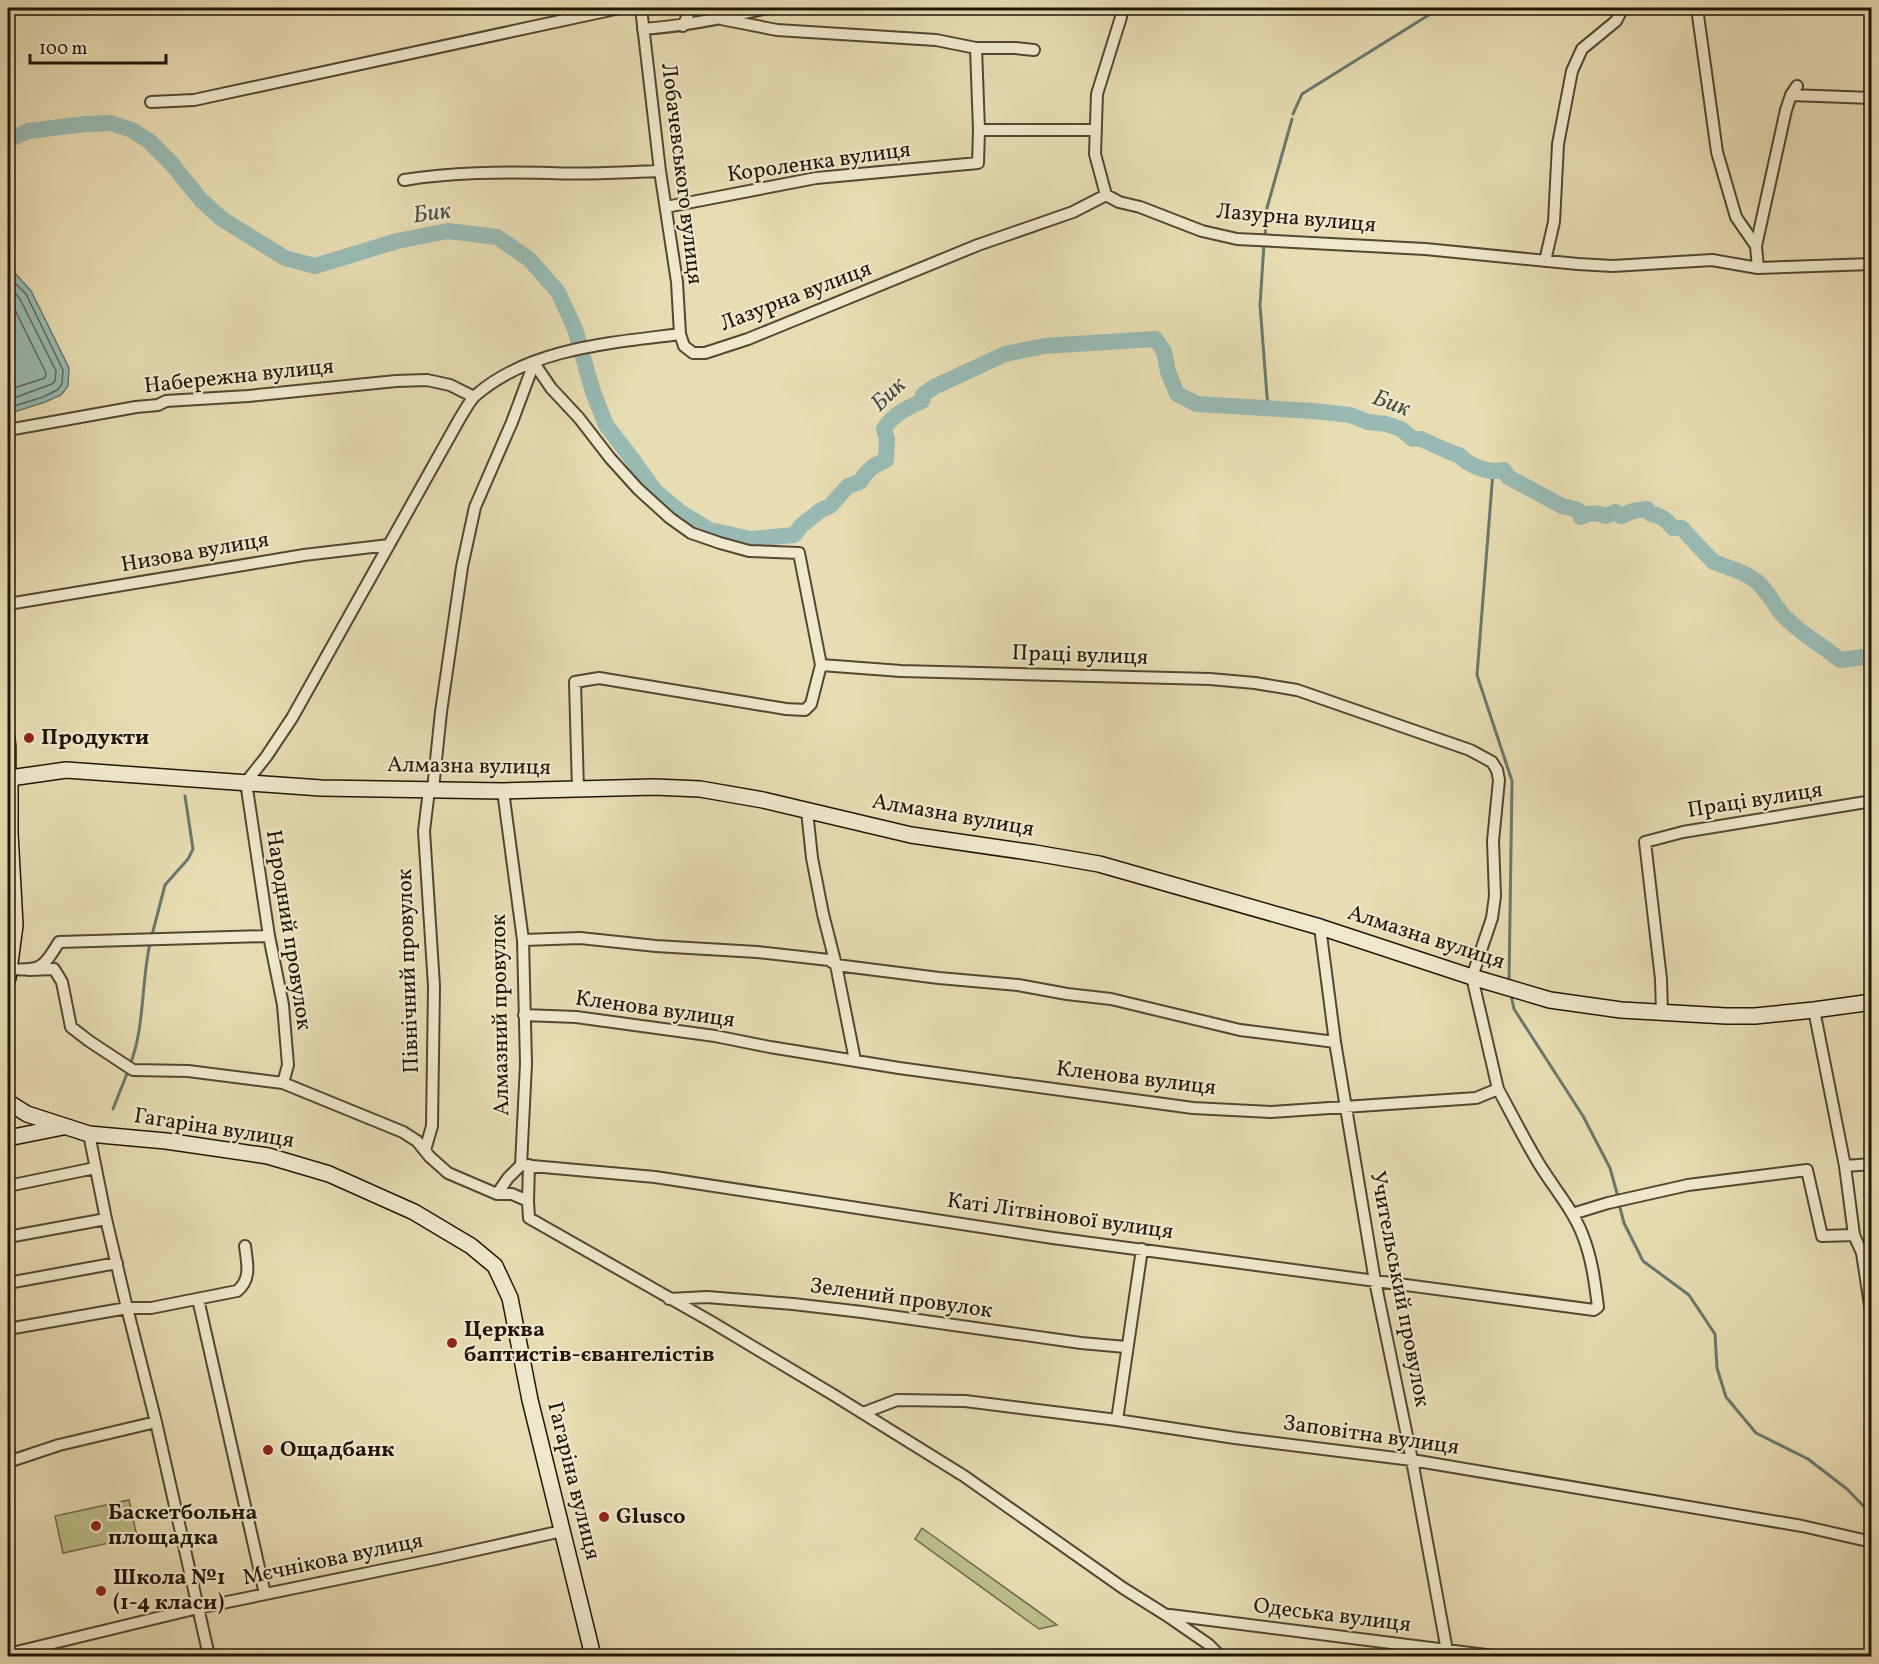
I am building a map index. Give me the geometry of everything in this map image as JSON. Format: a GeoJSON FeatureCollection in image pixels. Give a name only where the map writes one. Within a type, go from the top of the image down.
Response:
{"type":"FeatureCollection","features":[{"type":"Feature","properties":{"kind":"main road","name":"Алмазна вулиця"},"geometry":{"type":"LineString","coordinates":[[10,778],[66,770],[321,788],[503,791],[654,787],[700,789],[763,800],[911,835],[1099,864],[1320,927],[1472,977],[1551,1000],[1621,1010],[1755,1016],[1872,1002]]}},
{"type":"Feature","properties":{"kind":"main road"},"geometry":{"type":"LineString","coordinates":[[8,973],[15,925],[10,833],[10,778]]}},
{"type":"Feature","properties":{"kind":"main road","name":"Гагаріна вулиця"},"geometry":{"type":"LineString","coordinates":[[8,1102],[27,1114],[89,1134],[166,1141],[268,1156],[329,1174],[414,1212],[471,1246],[495,1266],[510,1298],[530,1400],[593,1656]]}},
{"type":"Feature","properties":{"kind":"main road"},"geometry":{"type":"LineString","coordinates":[[8,1138],[64,1126]]}},
{"type":"Feature","properties":{"kind":"street"},"geometry":{"type":"LineString","coordinates":[[151,102],[194,100],[620,8]]}},
{"type":"Feature","properties":{"kind":"street","name":"Лобачевського вулиця"},"geometry":{"type":"LineString","coordinates":[[641,8],[660,171],[677,282],[680,334],[684,346]]}},
{"type":"Feature","properties":{"kind":"street"},"geometry":{"type":"LineString","coordinates":[[683,26],[691,8]]}},
{"type":"Feature","properties":{"kind":"street"},"geometry":{"type":"LineString","coordinates":[[643,29],[683,26],[767,8]]}},
{"type":"Feature","properties":{"kind":"street"},"geometry":{"type":"LineString","coordinates":[[1106,195],[1095,154],[1097,93],[1122,8]]}},
{"type":"Feature","properties":{"kind":"street"},"geometry":{"type":"LineString","coordinates":[[1545,261],[1554,222],[1558,144],[1572,71],[1582,49],[1616,21],[1623,8]]}},
{"type":"Feature","properties":{"kind":"street"},"geometry":{"type":"LineString","coordinates":[[1697,8],[1717,152],[1736,217],[1756,246]]}},
{"type":"Feature","properties":{"kind":"street"},"geometry":{"type":"LineString","coordinates":[[721,19],[777,30],[936,40],[976,48],[1034,50]]}},
{"type":"Feature","properties":{"kind":"street"},"geometry":{"type":"LineString","coordinates":[[976,48],[979,130],[1096,130]]}},
{"type":"Feature","properties":{"kind":"street"},"geometry":{"type":"LineString","coordinates":[[1758,268],[1756,246],[1794,91],[1872,98]]}},
{"type":"Feature","properties":{"kind":"street","name":"Короленка вулиця"},"geometry":{"type":"LineString","coordinates":[[666,207],[816,178],[978,163],[979,130]]}},
{"type":"Feature","properties":{"kind":"street"},"geometry":{"type":"LineString","coordinates":[[404,180],[439,174],[473,172],[660,171]]}},
{"type":"Feature","properties":{"kind":"street","name":"Лазурна вулиця"},"geometry":{"type":"LineString","coordinates":[[684,346],[693,353],[705,353],[748,339],[978,245],[1073,212],[1106,195],[1119,202],[1140,207],[1202,231],[1238,238],[1425,249],[1613,266],[1712,260],[1758,268],[1872,264]]}},
{"type":"Feature","properties":{"kind":"street"},"geometry":{"type":"LineString","coordinates":[[246,782],[266,757],[291,718],[474,397],[519,368],[564,352],[602,344],[680,334]]}},
{"type":"Feature","properties":{"kind":"street"},"geometry":{"type":"LineString","coordinates":[[534,363],[551,388],[579,418],[610,458],[638,489],[670,518],[691,533],[749,551],[799,553],[821,664],[811,704],[805,710],[786,709],[599,678],[575,682],[578,790]]}},
{"type":"Feature","properties":{"kind":"street","name":"Північний провулок"},"geometry":{"type":"LineString","coordinates":[[425,1150],[432,1126],[434,986],[424,831],[462,567],[475,507],[512,422],[534,363]]}},
{"type":"Feature","properties":{"kind":"street","name":"Набережна вулиця"},"geometry":{"type":"LineString","coordinates":[[8,430],[158,405],[166,401],[248,396],[396,381],[426,380],[450,385],[474,397]]}},
{"type":"Feature","properties":{"kind":"street","name":"Низова вулиця"},"geometry":{"type":"LineString","coordinates":[[8,604],[304,555],[389,544]]}},
{"type":"Feature","properties":{"kind":"street","name":"Праці вулиця"},"geometry":{"type":"LineString","coordinates":[[821,664],[901,671],[1210,679],[1255,683],[1297,690],[1470,750],[1492,762],[1499,780],[1493,841],[1495,896],[1492,918],[1472,977]]}},
{"type":"Feature","properties":{"kind":"street"},"geometry":{"type":"LineString","coordinates":[[8,732],[10,778]]}},
{"type":"Feature","properties":{"kind":"street","name":"Народний провулок"},"geometry":{"type":"LineString","coordinates":[[246,782],[269,936],[283,1005],[288,1065],[283,1083]]}},
{"type":"Feature","properties":{"kind":"street","name":"Алмазний провулок"},"geometry":{"type":"LineString","coordinates":[[503,791],[523,940],[526,1064],[525,1165],[528,1201]]}},
{"type":"Feature","properties":{"kind":"street","name":"Праці вулиця"},"geometry":{"type":"LineString","coordinates":[[1662,1013],[1661,979],[1645,842],[1683,832],[1872,801]]}},
{"type":"Feature","properties":{"kind":"street"},"geometry":{"type":"LineString","coordinates":[[807,811],[812,858],[855,1060]]}},
{"type":"Feature","properties":{"kind":"street","name":"Учительський провулок"},"geometry":{"type":"LineString","coordinates":[[1320,927],[1335,1042],[1375,1281],[1412,1460],[1448,1653]]}},
{"type":"Feature","properties":{"kind":"street"},"geometry":{"type":"LineString","coordinates":[[29,970],[40,967],[48,960],[60,942],[269,936]]}},
{"type":"Feature","properties":{"kind":"street"},"geometry":{"type":"LineString","coordinates":[[523,940],[580,938],[829,960],[836,965],[1018,985],[1111,999],[1240,1030],[1335,1042]]}},
{"type":"Feature","properties":{"kind":"street"},"geometry":{"type":"LineString","coordinates":[[8,973],[54,969],[62,982],[71,1027],[133,1070],[188,1071],[283,1083],[403,1132],[417,1141],[448,1173],[497,1194],[512,1194],[528,1201],[529,1218],[710,1321],[964,1476],[1208,1644],[1220,1656]]}},
{"type":"Feature","properties":{"kind":"street"},"geometry":{"type":"LineString","coordinates":[[1472,977],[1498,1089],[1535,1158],[1572,1214],[1608,1203],[1688,1185],[1807,1170],[1822,1236],[1854,1235]]}},
{"type":"Feature","properties":{"kind":"street"},"geometry":{"type":"LineString","coordinates":[[1814,1010],[1845,1166],[1854,1235],[1867,1252],[1872,1318]]}},
{"type":"Feature","properties":{"kind":"street","name":"Кленова вулиця"},"geometry":{"type":"LineString","coordinates":[[524,1015],[576,1017],[715,1036],[855,1060],[1193,1108],[1271,1112],[1476,1098],[1498,1089]]}},
{"type":"Feature","properties":{"kind":"street"},"geometry":{"type":"LineString","coordinates":[[89,1134],[106,1219],[156,1422],[209,1656]]}},
{"type":"Feature","properties":{"kind":"street"},"geometry":{"type":"LineString","coordinates":[[1845,1166],[1872,1164]]}},
{"type":"Feature","properties":{"kind":"street"},"geometry":{"type":"LineString","coordinates":[[497,1194],[508,1178],[525,1165]]}},
{"type":"Feature","properties":{"kind":"street","name":"Каті Літвінової вулиця"},"geometry":{"type":"LineString","coordinates":[[525,1165],[655,1176],[1053,1238],[1594,1310],[1598,1307],[1591,1263],[1582,1234],[1572,1214]]}},
{"type":"Feature","properties":{"kind":"street"},"geometry":{"type":"LineString","coordinates":[[8,1186],[95,1168]]}},
{"type":"Feature","properties":{"kind":"street"},"geometry":{"type":"LineString","coordinates":[[8,1237],[106,1219]]}},
{"type":"Feature","properties":{"kind":"street"},"geometry":{"type":"LineString","coordinates":[[8,1329],[127,1308],[151,1308],[237,1291],[244,1286],[248,1275],[245,1246]]}},
{"type":"Feature","properties":{"kind":"street"},"geometry":{"type":"LineString","coordinates":[[1117,1419],[1142,1249]]}},
{"type":"Feature","properties":{"kind":"street"},"geometry":{"type":"LineString","coordinates":[[8,1283],[117,1263]]}},
{"type":"Feature","properties":{"kind":"street","name":"Зелений провулок"},"geometry":{"type":"LineString","coordinates":[[669,1299],[707,1297],[793,1304],[1033,1337],[1126,1347]]}},
{"type":"Feature","properties":{"kind":"street"},"geometry":{"type":"LineString","coordinates":[[198,1299],[265,1594]]}},
{"type":"Feature","properties":{"kind":"street","name":"Заповітна вулиця"},"geometry":{"type":"LineString","coordinates":[[863,1413],[897,1400],[965,1401],[1117,1419],[1235,1438],[1412,1460],[1802,1526],[1872,1542]]}},
{"type":"Feature","properties":{"kind":"street"},"geometry":{"type":"LineString","coordinates":[[8,1462],[59,1444],[156,1422]]}},
{"type":"Feature","properties":{"kind":"street","name":"Мєчнікова вулиця"},"geometry":{"type":"LineString","coordinates":[[8,1654],[198,1608],[562,1531]]}},
{"type":"Feature","properties":{"kind":"street","name":"Одеська вулиця"},"geometry":{"type":"LineString","coordinates":[[1166,1615],[1448,1653],[1494,1656]]}},
{"type":"Feature","properties":{"kind":"green space","name":"Баскетбольна площадка"},"geometry":{"type":"Polygon","coordinates":[[[129,1500],[137,1537],[63,1553],[55,1516],[129,1500]]]}},
{"type":"Feature","properties":{"kind":"green space"},"geometry":{"type":"Polygon","coordinates":[[[922,1528],[1057,1625],[1039,1629],[915,1539],[922,1528]]]}},
{"type":"Feature","properties":{"kind":"water"},"geometry":{"type":"Polygon","coordinates":[[[8,269],[15,273],[31,291],[69,368],[68,386],[61,395],[8,414],[8,269]]]}},
{"type":"Feature","properties":{"kind":"waterway"},"geometry":{"type":"LineString","coordinates":[[1293,114],[1302,94],[1440,8]]}},
{"type":"Feature","properties":{"kind":"waterway"},"geometry":{"type":"LineString","coordinates":[[1265,237],[1267,208],[1292,119]]}},
{"type":"Feature","properties":{"kind":"waterway","name":"Бик"},"geometry":{"type":"LineString","coordinates":[[8,140],[28,131],[86,124],[110,123],[132,130],[149,141],[171,163],[201,200],[222,219],[285,258],[315,266],[397,241],[448,231],[497,237],[529,259],[558,292],[575,329],[593,392],[606,425],[655,491],[680,512],[710,530],[751,539],[794,535],[802,525],[830,506],[848,486],[860,482],[871,468],[886,460],[887,439],[884,429],[896,415],[922,401],[923,395],[934,387],[1005,354],[1044,346],[1155,339],[1164,351],[1168,372],[1177,394],[1197,404],[1350,415],[1368,422],[1401,429],[1413,439],[1421,439],[1459,455],[1468,463],[1480,468],[1492,471],[1504,470],[1508,477],[1562,506],[1578,510],[1581,517],[1593,513],[1606,516],[1615,512],[1621,516],[1647,509],[1651,514],[1664,518],[1673,528],[1682,528],[1714,562],[1741,572],[1756,581],[1789,621],[1840,660],[1872,656]]}},
{"type":"Feature","properties":{"kind":"waterway"},"geometry":{"type":"LineString","coordinates":[[1264,244],[1260,305],[1268,409]]}},
{"type":"Feature","properties":{"kind":"waterway"},"geometry":{"type":"LineString","coordinates":[[1493,472],[1477,675],[1512,781],[1509,983]]}},
{"type":"Feature","properties":{"kind":"waterway"},"geometry":{"type":"LineString","coordinates":[[152,935],[165,885],[188,859],[193,849],[185,796]]}},
{"type":"Feature","properties":{"kind":"waterway"},"geometry":{"type":"LineString","coordinates":[[130,1065],[141,1020],[150,943]]}},
{"type":"Feature","properties":{"kind":"waterway"},"geometry":{"type":"LineString","coordinates":[[1511,995],[1514,1009],[1583,1116],[1610,1168],[1618,1197]]}},
{"type":"Feature","properties":{"kind":"waterway"},"geometry":{"type":"LineString","coordinates":[[113,1109],[128,1071]]}},
{"type":"Feature","properties":{"kind":"waterway"},"geometry":{"type":"LineString","coordinates":[[1619,1204],[1624,1223],[1643,1261],[1689,1295],[1715,1334],[1717,1368],[1726,1397],[1756,1433],[1808,1459],[1847,1489],[1872,1515]]}},
{"type":"Feature","properties":{"kind":"place","name":"Продукти"},"geometry":{"type":"Point","coordinates":[29,738]}},
{"type":"Feature","properties":{"kind":"place","name":"Церква баптистів-євангелістів"},"geometry":{"type":"Point","coordinates":[452,1343]}},
{"type":"Feature","properties":{"kind":"place","name":"Ощадбанк"},"geometry":{"type":"Point","coordinates":[268,1450]}},
{"type":"Feature","properties":{"kind":"place","name":"Glusco"},"geometry":{"type":"Point","coordinates":[604,1517]}},
{"type":"Feature","properties":{"kind":"place","name":"Баскетбольна площадка"},"geometry":{"type":"Point","coordinates":[96,1526]}},
{"type":"Feature","properties":{"kind":"place","name":"Школа №1 (1-4 класи)"},"geometry":{"type":"Point","coordinates":[101,1591]}}]}
